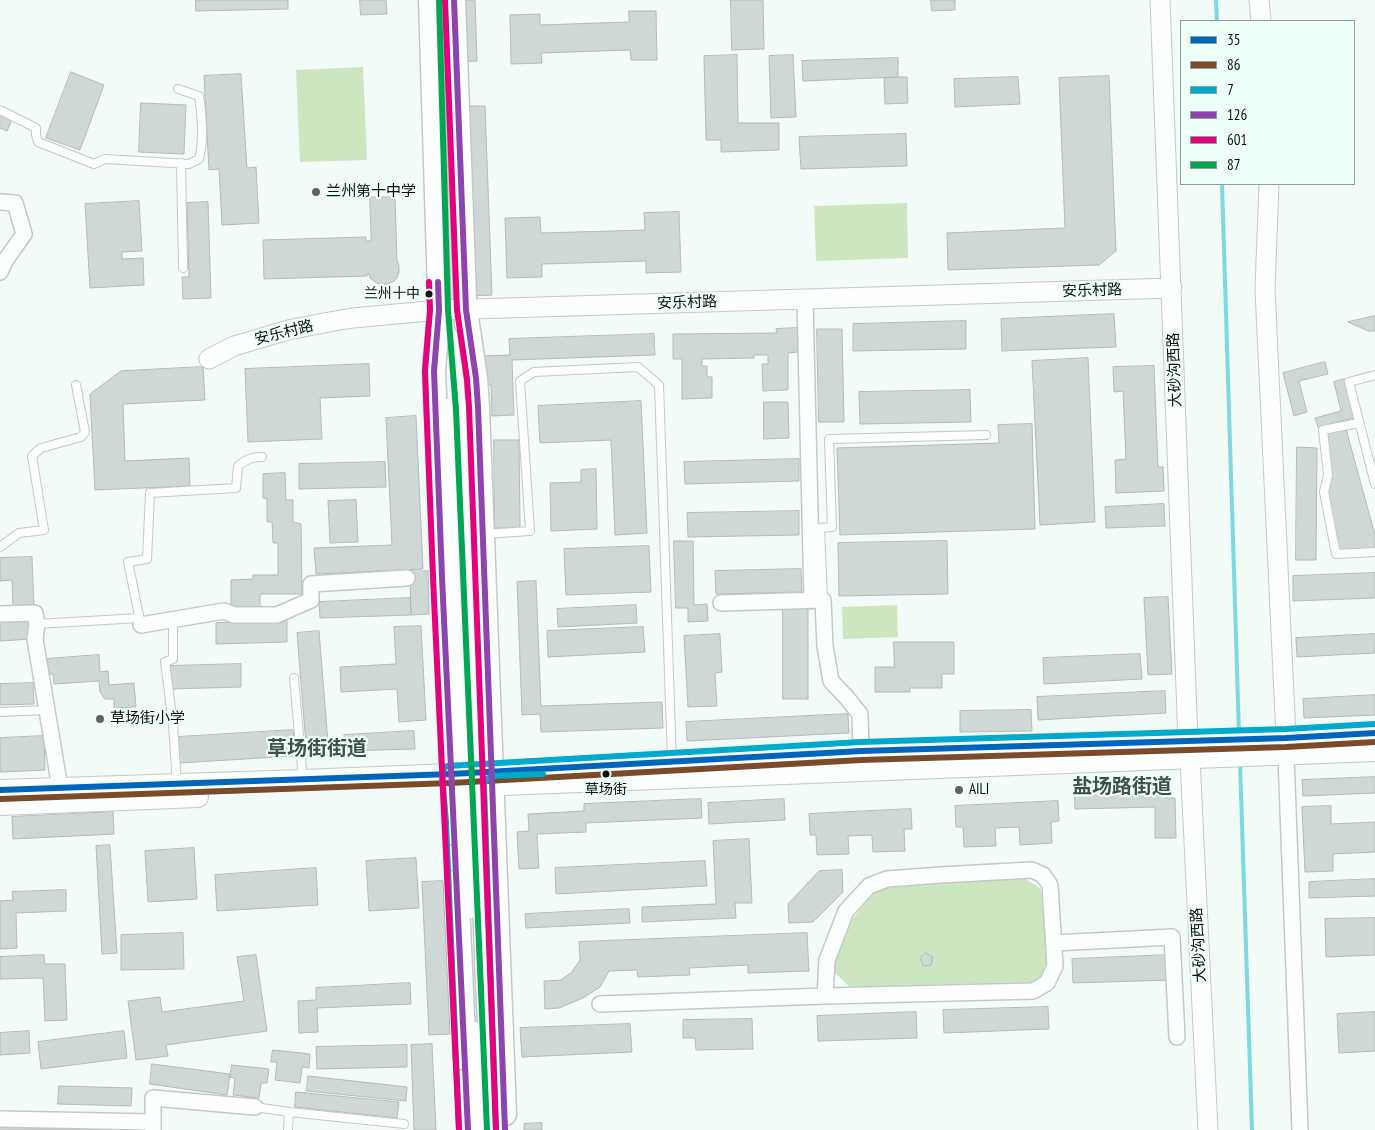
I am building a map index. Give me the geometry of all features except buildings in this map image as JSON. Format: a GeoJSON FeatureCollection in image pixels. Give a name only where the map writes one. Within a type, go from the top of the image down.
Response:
{"type":"FeatureCollection","features":[{"type":"Feature","properties":{"kind":"main road"},"geometry":{"type":"LineString","coordinates":[[430,0],[439,310],[434,372],[436,577],[455,830],[468,1130]]}},
{"type":"Feature","properties":{"kind":"main road"},"geometry":{"type":"LineString","coordinates":[[454,0],[466,310],[476,378],[506,1130]]}},
{"type":"Feature","properties":{"kind":"main road"},"geometry":{"type":"LineString","coordinates":[[439,310],[457,410],[495,1130]]}},
{"type":"Feature","properties":{"kind":"main road"},"geometry":{"type":"LineString","coordinates":[[466,310],[457,410],[478,1130]]}},
{"type":"Feature","properties":{"kind":"main road"},"geometry":{"type":"LineString","coordinates":[[1286,747],[1375,734]]}},
{"type":"Feature","properties":{"kind":"main road"},"geometry":{"type":"LineString","coordinates":[[0,805],[492,778],[932,768],[1262,747],[1375,751]]}},
{"type":"Feature","properties":{"kind":"main road"},"geometry":{"type":"LineString","coordinates":[[492,778],[672,761],[860,752],[1198,750]]}},
{"type":"Feature","properties":{"kind":"main road"},"geometry":{"type":"LineString","coordinates":[[0,790],[303,780],[452,780]]}},
{"type":"Feature","properties":{"kind":"street","name":"大砂沟西路"},"geometry":{"type":"LineString","coordinates":[[1160,0],[1172,288],[1198,750],[1208,1130]]}},
{"type":"Feature","properties":{"kind":"street"},"geometry":{"type":"LineString","coordinates":[[1259,0],[1260,20]]}},
{"type":"Feature","properties":{"kind":"street"},"geometry":{"type":"LineString","coordinates":[[1270,185],[1265,289],[1286,747],[1300,1130]]}},
{"type":"Feature","properties":{"kind":"street"},"geometry":{"type":"LineString","coordinates":[[0,202],[15,203],[24,234],[5,261],[0,272]]}},
{"type":"Feature","properties":{"kind":"street","name":"安乐村路"},"geometry":{"type":"LineString","coordinates":[[209,359],[234,346],[304,327],[353,318],[439,310],[1172,288]]}},
{"type":"Feature","properties":{"kind":"street"},"geometry":{"type":"LineString","coordinates":[[805,300],[817,600],[831,681],[860,714],[860,752]]}},
{"type":"Feature","properties":{"kind":"street"},"geometry":{"type":"LineString","coordinates":[[140,621],[173,619],[224,611],[234,615],[277,614],[311,600],[312,584],[407,578]]}},
{"type":"Feature","properties":{"kind":"street"},"geometry":{"type":"LineString","coordinates":[[721,603],[817,600]]}},
{"type":"Feature","properties":{"kind":"street"},"geometry":{"type":"LineString","coordinates":[[0,614],[35,613],[37,624],[35,639],[60,788]]}},
{"type":"Feature","properties":{"kind":"street"},"geometry":{"type":"LineString","coordinates":[[600,1004],[1033,991],[1046,983],[1055,966],[1050,885],[1043,875],[1032,870],[887,879],[869,886],[846,912],[827,960],[825,996]]}},
{"type":"Feature","properties":{"kind":"street"},"geometry":{"type":"LineString","coordinates":[[1054,943],[1172,937],[1177,1037]]}},
{"type":"Feature","properties":{"kind":"street"},"geometry":{"type":"LineString","coordinates":[[0,1119],[153,1126],[153,1098],[255,1107]]}},
{"type":"Feature","properties":{"kind":"lane"},"geometry":{"type":"LineString","coordinates":[[0,110],[36,128],[38,142],[94,164],[105,159],[189,164],[199,159],[202,148],[199,96],[178,89]]}},
{"type":"Feature","properties":{"kind":"lane"},"geometry":{"type":"LineString","coordinates":[[181,163],[183,268]]}},
{"type":"Feature","properties":{"kind":"lane"},"geometry":{"type":"LineString","coordinates":[[483,534],[530,531],[520,381],[534,372],[638,368],[659,385],[672,761]]}},
{"type":"Feature","properties":{"kind":"lane"},"geometry":{"type":"LineString","coordinates":[[1375,375],[1349,382],[1375,484]]}},
{"type":"Feature","properties":{"kind":"lane"},"geometry":{"type":"LineString","coordinates":[[0,547],[19,533],[44,530],[32,456],[41,448],[81,437],[86,432],[76,385]]}},
{"type":"Feature","properties":{"kind":"lane"},"geometry":{"type":"LineString","coordinates":[[1359,423],[1323,430],[1328,475],[1324,492],[1336,554],[1375,552]]}},
{"type":"Feature","properties":{"kind":"lane"},"geometry":{"type":"LineString","coordinates":[[817,600],[820,528],[832,527],[829,439],[986,435]]}},
{"type":"Feature","properties":{"kind":"lane"},"geometry":{"type":"LineString","coordinates":[[37,624],[140,621],[128,562],[147,559],[150,493],[236,488],[238,466],[246,459],[262,457]]}},
{"type":"Feature","properties":{"kind":"lane"},"geometry":{"type":"LineString","coordinates":[[173,619],[173,659],[165,662],[173,724],[177,784]]}},
{"type":"Feature","properties":{"kind":"lane"},"geometry":{"type":"LineString","coordinates":[[294,678],[303,780]]}},
{"type":"Feature","properties":{"kind":"lane"},"geometry":{"type":"LineString","coordinates":[[0,712],[47,710]]}},
{"type":"Feature","properties":{"kind":"lane"},"geometry":{"type":"LineString","coordinates":[[255,1107],[404,1124]]}},
{"type":"Feature","properties":{"kind":"lane"},"geometry":{"type":"LineString","coordinates":[[288,1130],[289,1112]]}},
{"type":"Feature","properties":{"kind":"green space"},"geometry":{"type":"Polygon","coordinates":[[[363,67],[367,160],[300,162],[296,70],[363,67]]]}},
{"type":"Feature","properties":{"kind":"green space"},"geometry":{"type":"Polygon","coordinates":[[[907,203],[908,258],[816,261],[814,206],[907,203]]]}},
{"type":"Feature","properties":{"kind":"green space"},"geometry":{"type":"Polygon","coordinates":[[[897,605],[898,637],[843,639],[842,607],[897,605]]]}},
{"type":"Feature","properties":{"kind":"green space"},"geometry":{"type":"Polygon","coordinates":[[[1026,879],[1041,889],[1049,967],[1044,975],[1032,982],[850,987],[832,970],[848,925],[875,890],[896,883],[1026,879]]]}},
{"type":"Feature","properties":{"kind":"waterway"},"geometry":{"type":"LineString","coordinates":[[1216,0],[1217,20]]}},
{"type":"Feature","properties":{"kind":"waterway"},"geometry":{"type":"LineString","coordinates":[[1222,185],[1239,734]]}},
{"type":"Feature","properties":{"kind":"waterway"},"geometry":{"type":"LineString","coordinates":[[1240,763],[1252,1130]]}},
{"type":"Feature","properties":{"kind":"tunnel"},"geometry":{"type":"LineString","coordinates":[[407,578],[429,577]]}},
{"type":"Feature","properties":{"kind":"transit line","name":"87"},"geometry":{"type":"LineString","coordinates":[[439,0],[448,310],[456,410],[487,1130]]}},
{"type":"Feature","properties":{"kind":"transit line","name":"601"},"geometry":{"type":"LineString","coordinates":[[445,0],[457,310],[469,407],[496,1130]]}},
{"type":"Feature","properties":{"kind":"transit line","name":"126"},"geometry":{"type":"LineString","coordinates":[[454,0],[466,310],[476,378],[478,407],[505,1130]]}},
{"type":"Feature","properties":{"kind":"transit line","name":"601"},"geometry":{"type":"LineString","coordinates":[[429,282],[430,310],[425,371],[459,1130]]}},
{"type":"Feature","properties":{"kind":"transit line","name":"126"},"geometry":{"type":"LineString","coordinates":[[438,282],[439,310],[434,371],[468,1130]]}},
{"type":"Feature","properties":{"kind":"transit line","name":"7"},"geometry":{"type":"LineString","coordinates":[[459,1130],[446,822],[442,774],[447,766],[861,742],[1286,729],[1375,724]]}},
{"type":"Feature","properties":{"kind":"transit line","name":"35"},"geometry":{"type":"LineString","coordinates":[[0,790],[451,774],[861,751],[1286,738],[1375,733]]}},
{"type":"Feature","properties":{"kind":"transit line","name":"86"},"geometry":{"type":"LineString","coordinates":[[0,799],[451,783],[861,760],[1286,747],[1375,742]]}},
{"type":"Feature","properties":{"kind":"transit line","name":"7"},"geometry":{"type":"LineString","coordinates":[[496,1130],[484,784],[492,776],[543,774]]}},
{"type":"Feature","properties":{"kind":"place","name":"兰州第十中学"},"geometry":{"type":"Point","coordinates":[316,192]}},
{"type":"Feature","properties":{"kind":"place","name":"兰州十中"},"geometry":{"type":"Point","coordinates":[429,294]}},
{"type":"Feature","properties":{"kind":"place","name":"草场街小学"},"geometry":{"type":"Point","coordinates":[100,719]}},
{"type":"Feature","properties":{"kind":"place","name":"草场街"},"geometry":{"type":"Point","coordinates":[606,774]}},
{"type":"Feature","properties":{"kind":"place","name":"AILI"},"geometry":{"type":"Point","coordinates":[959,790]}},
{"type":"Feature","properties":{"kind":"district","name":"草场街街道"},"geometry":{"type":"Point","coordinates":[317,749]}},
{"type":"Feature","properties":{"kind":"district","name":"盐场路街道"},"geometry":{"type":"Point","coordinates":[1122,787]}}]}
